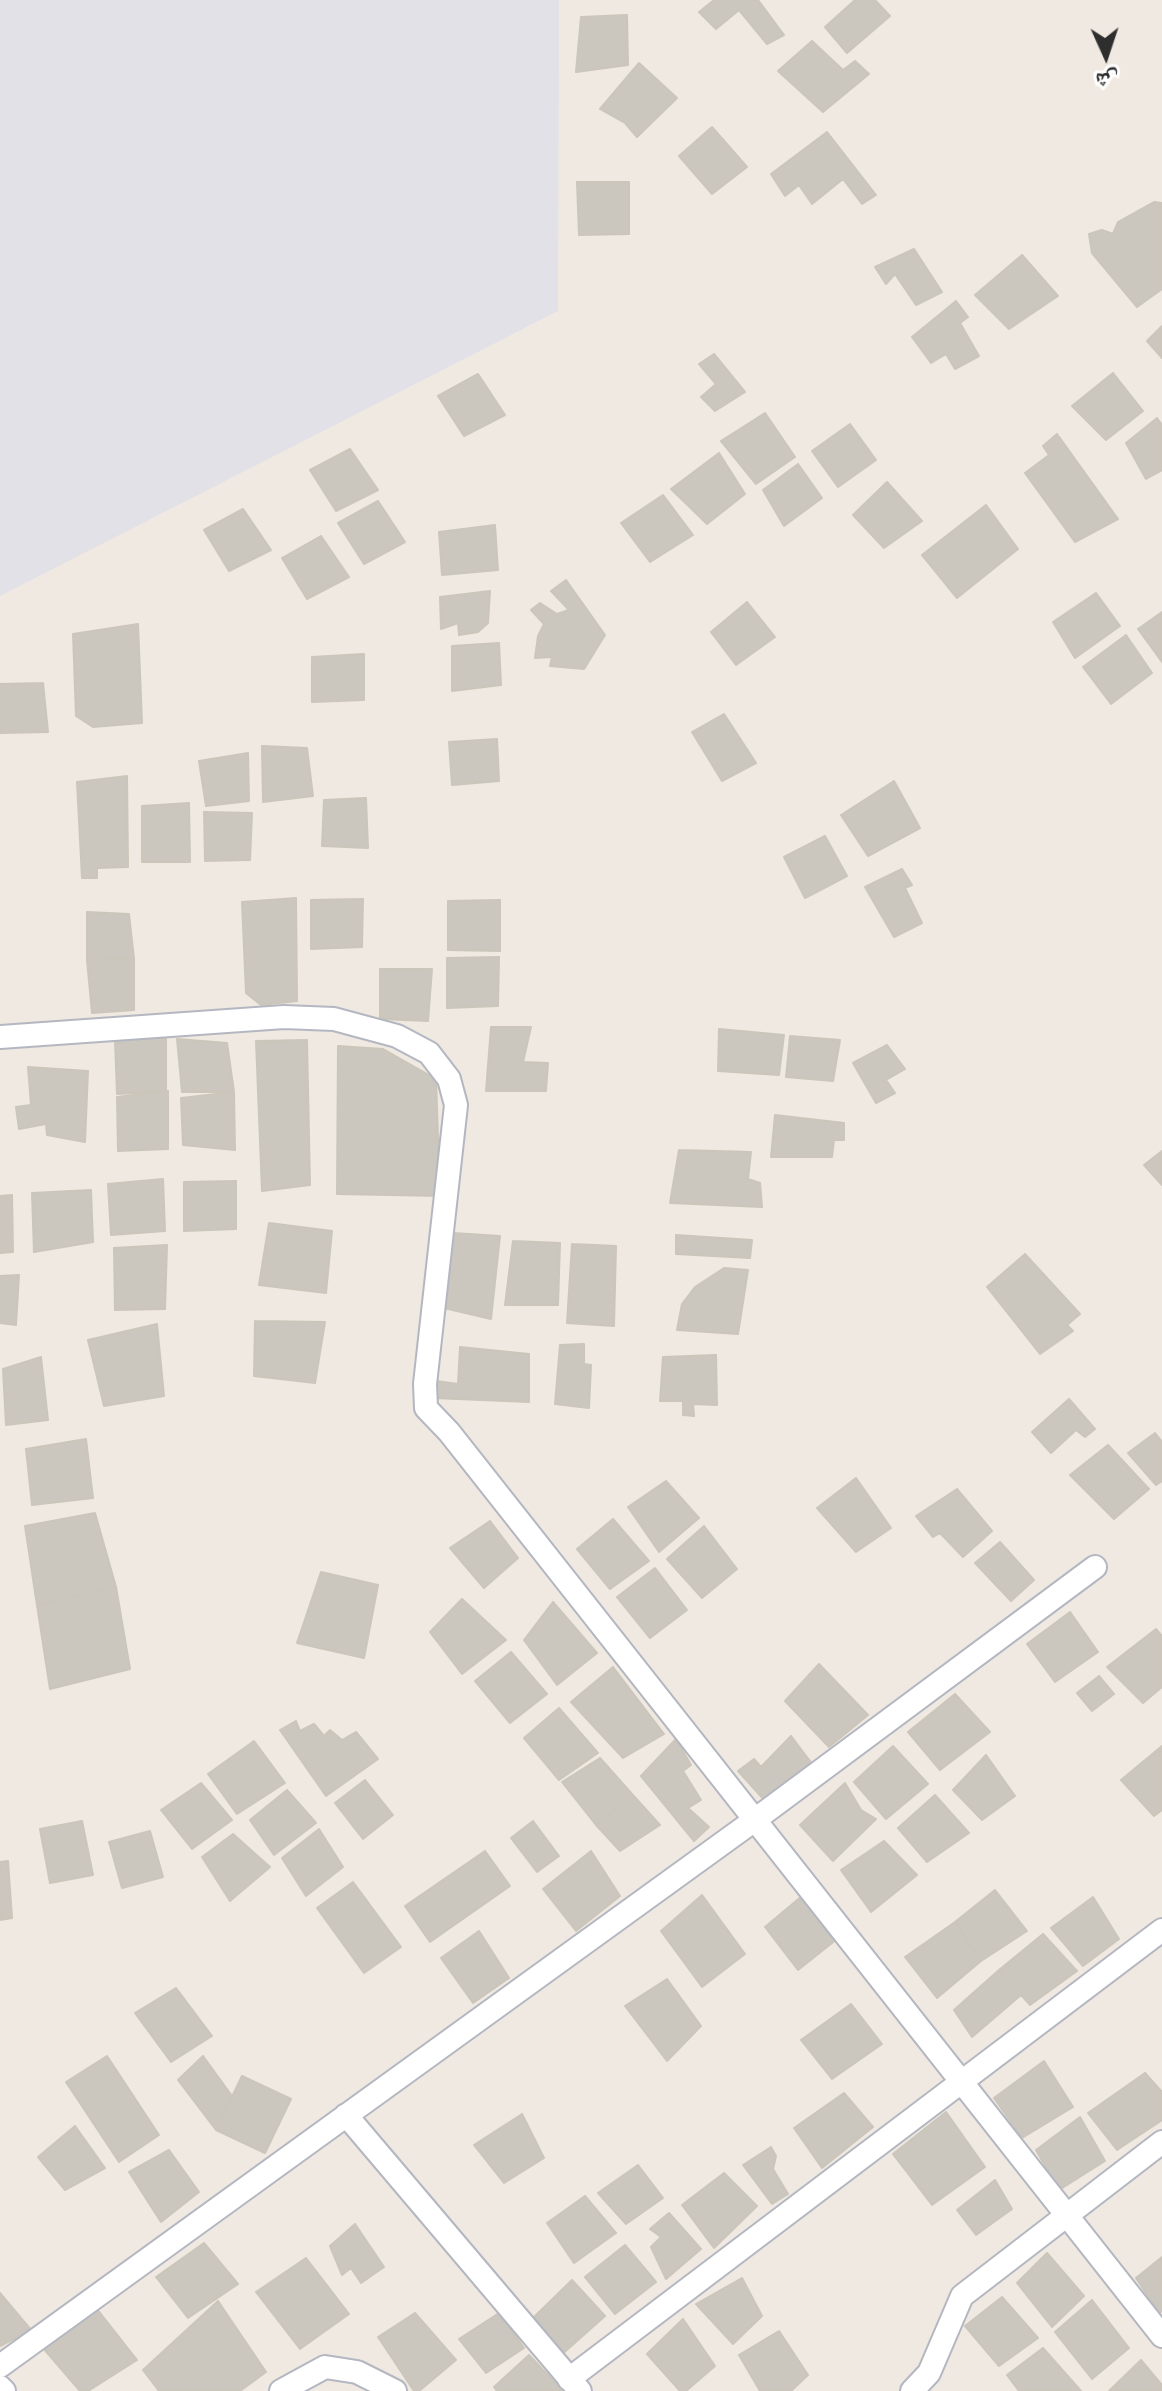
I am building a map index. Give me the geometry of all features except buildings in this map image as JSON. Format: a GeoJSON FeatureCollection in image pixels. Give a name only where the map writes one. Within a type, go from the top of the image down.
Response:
{"type":"FeatureCollection","features":[{"type":"Feature","properties":{"kind":"street"},"geometry":{"type":"LineString","coordinates":[[0,1037],[284,1017],[334,1019],[397,1036],[429,1053],[449,1079],[456,1105],[425,1384],[426,1408],[756,1819],[1162,2336]]}},
{"type":"Feature","properties":{"kind":"street"},"geometry":{"type":"LineString","coordinates":[[0,2366],[756,1819],[1095,1567]]}},
{"type":"Feature","properties":{"kind":"street"},"geometry":{"type":"LineString","coordinates":[[346,2115],[574,2385],[1162,1930]]}},
{"type":"Feature","properties":{"kind":"street"},"geometry":{"type":"LineString","coordinates":[[912,2391],[929,2373],[962,2296],[1162,2142]]}},
{"type":"Feature","properties":{"kind":"street"},"geometry":{"type":"LineString","coordinates":[[281,2391],[325,2367],[357,2372],[395,2391]]}},
{"type":"Feature","properties":{"kind":"shaded area"},"geometry":{"type":"Polygon","coordinates":[[[0,0],[559,0],[558,311],[0,596],[0,0]]]}}]}
